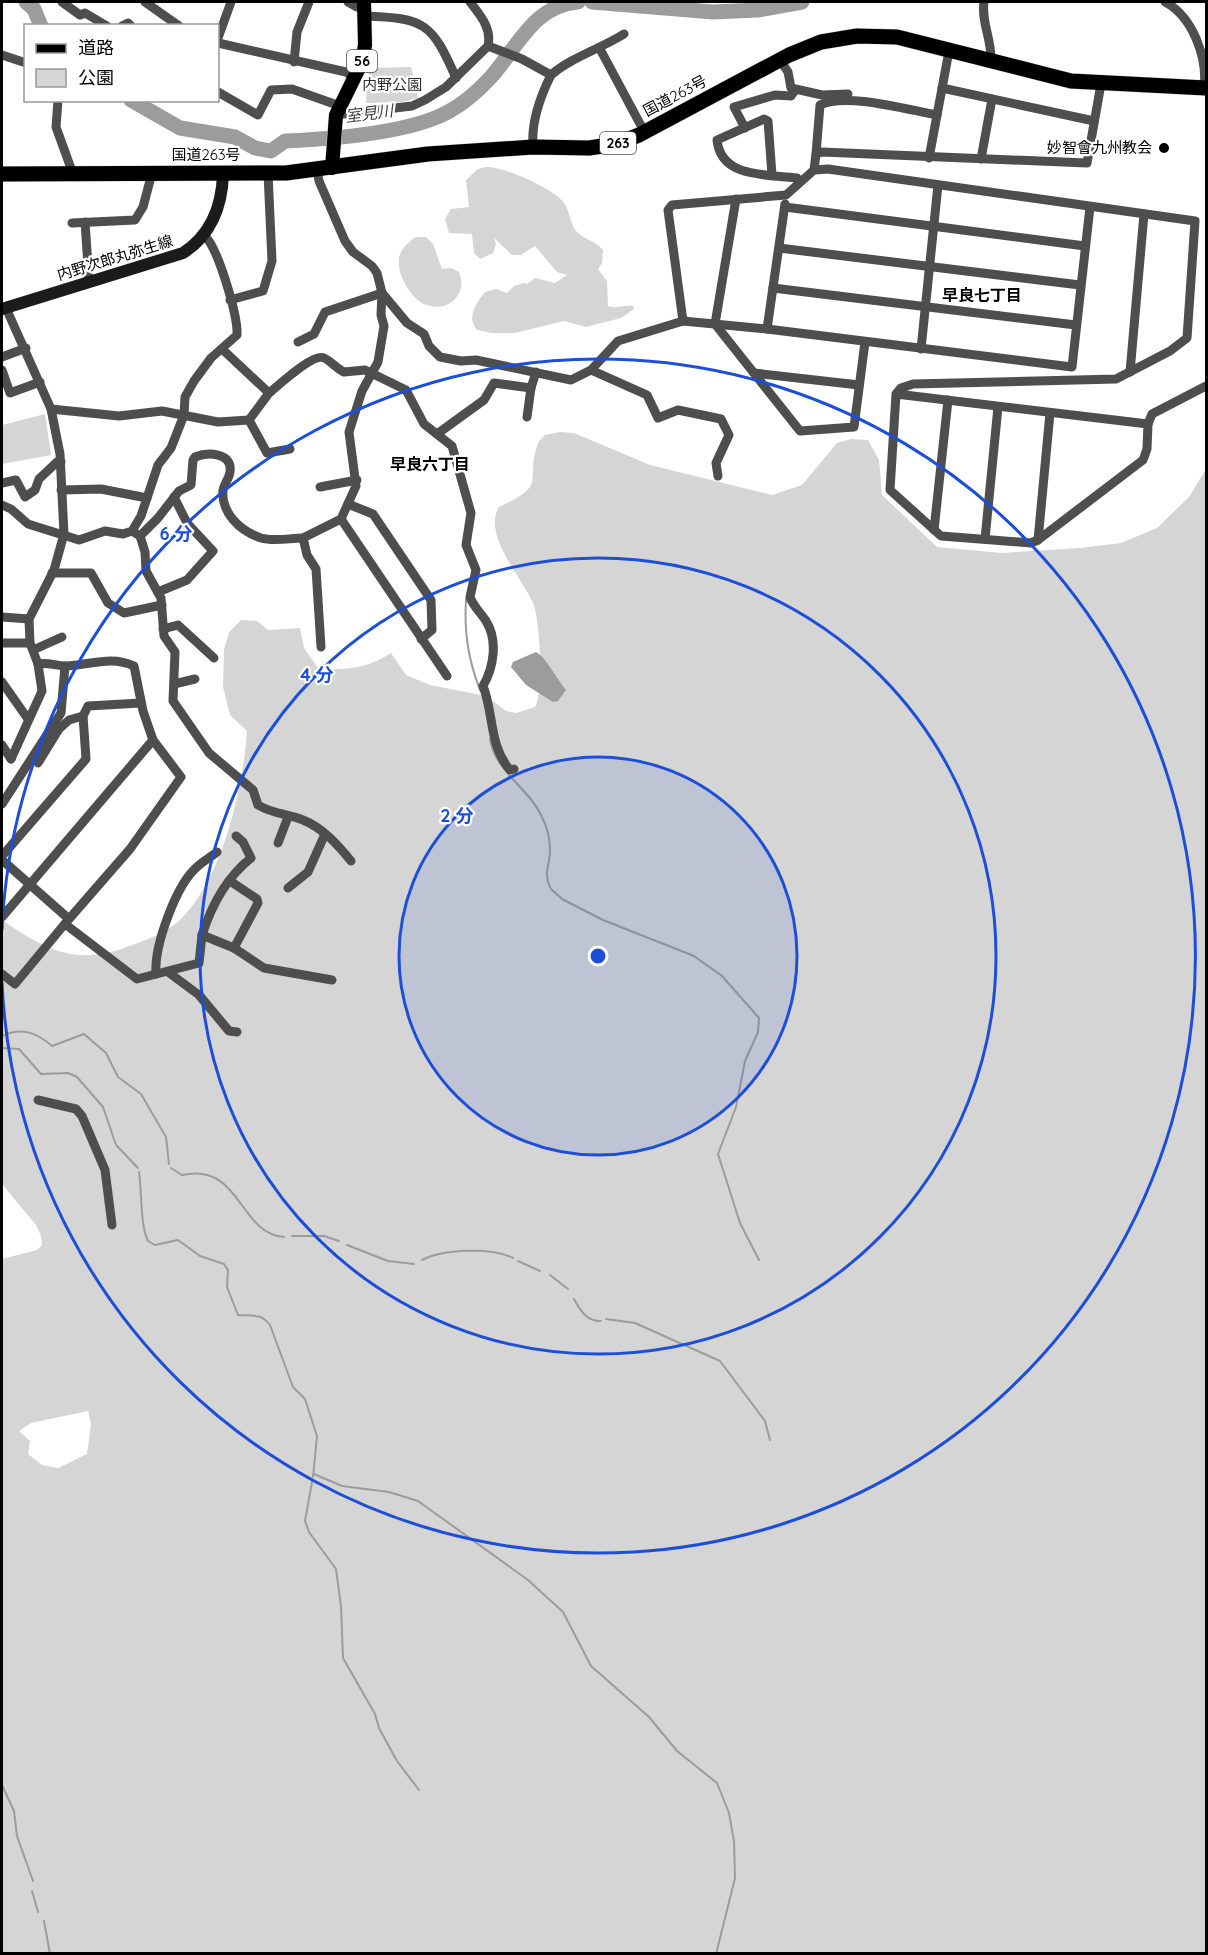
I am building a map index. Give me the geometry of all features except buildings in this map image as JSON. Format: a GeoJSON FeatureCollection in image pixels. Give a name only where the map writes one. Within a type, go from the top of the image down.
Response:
{"type":"FeatureCollection","features":[{"type":"Feature","properties":{"kind":"highway","name":"国道263号"},"geometry":{"type":"LineString","coordinates":[[2,174],[268,173],[324,169],[428,154],[533,147],[589,148],[616,144],[645,133],[780,60],[821,42],[857,36],[897,37],[1071,81],[1205,88]]}},
{"type":"Feature","properties":{"kind":"main road","name":"56"},"geometry":{"type":"LineString","coordinates":[[324,169],[338,111],[362,62],[365,45],[364,8]]}},
{"type":"Feature","properties":{"kind":"main road","name":"内野次郎丸弥生線"},"geometry":{"type":"LineString","coordinates":[[4,308],[89,280],[176,256],[190,248],[204,235],[222,197],[223,174]]}},
{"type":"Feature","properties":{"kind":"street"},"geometry":{"type":"LineString","coordinates":[[62,2],[80,15],[85,13],[104,24]]}},
{"type":"Feature","properties":{"kind":"street"},"geometry":{"type":"LineString","coordinates":[[145,2],[176,24]]}},
{"type":"Feature","properties":{"kind":"street"},"geometry":{"type":"LineString","coordinates":[[219,35],[231,2]]}},
{"type":"Feature","properties":{"kind":"street"},"geometry":{"type":"LineString","coordinates":[[294,62],[297,32],[309,2]]}},
{"type":"Feature","properties":{"kind":"street"},"geometry":{"type":"LineString","coordinates":[[348,2],[357,7],[399,17],[427,27],[440,40],[456,78]]}},
{"type":"Feature","properties":{"kind":"street"},"geometry":{"type":"LineString","coordinates":[[219,93],[258,115],[271,90],[292,89],[338,111],[412,106],[446,87],[488,46],[490,36],[484,21],[470,2]]}},
{"type":"Feature","properties":{"kind":"street"},"geometry":{"type":"LineString","coordinates":[[984,2],[983,18],[992,46],[991,61]]}},
{"type":"Feature","properties":{"kind":"street"},"geometry":{"type":"LineString","coordinates":[[1165,2],[1180,9],[1203,50],[1205,88]]}},
{"type":"Feature","properties":{"kind":"street"},"geometry":{"type":"LineString","coordinates":[[533,147],[532,136],[538,104],[551,75],[566,62],[600,49],[624,34]]}},
{"type":"Feature","properties":{"kind":"street"},"geometry":{"type":"LineString","coordinates":[[219,43],[346,72],[355,78]]}},
{"type":"Feature","properties":{"kind":"street"},"geometry":{"type":"LineString","coordinates":[[488,46],[522,59],[551,75]]}},
{"type":"Feature","properties":{"kind":"street"},"geometry":{"type":"LineString","coordinates":[[600,49],[645,133]]}},
{"type":"Feature","properties":{"kind":"street"},"geometry":{"type":"LineString","coordinates":[[929,158],[948,51]]}},
{"type":"Feature","properties":{"kind":"street"},"geometry":{"type":"LineString","coordinates":[[2,55],[24,62]]}},
{"type":"Feature","properties":{"kind":"street"},"geometry":{"type":"LineString","coordinates":[[780,60],[788,72],[791,88],[822,96],[848,94]]}},
{"type":"Feature","properties":{"kind":"street"},"geometry":{"type":"LineString","coordinates":[[816,154],[822,152],[1087,163],[1101,84]]}},
{"type":"Feature","properties":{"kind":"street"},"geometry":{"type":"LineString","coordinates":[[942,88],[1094,121]]}},
{"type":"Feature","properties":{"kind":"street"},"geometry":{"type":"LineString","coordinates":[[745,128],[734,107],[776,95],[791,96],[795,90]]}},
{"type":"Feature","properties":{"kind":"street"},"geometry":{"type":"LineString","coordinates":[[981,159],[992,99]]}},
{"type":"Feature","properties":{"kind":"street"},"geometry":{"type":"LineString","coordinates":[[814,170],[820,105],[827,102],[850,101],[937,115]]}},
{"type":"Feature","properties":{"kind":"street"},"geometry":{"type":"LineString","coordinates":[[58,102],[56,127],[73,174]]}},
{"type":"Feature","properties":{"kind":"street"},"geometry":{"type":"LineString","coordinates":[[772,175],[768,121],[764,119],[717,140],[718,147],[730,164],[746,173],[797,178],[800,182]]}},
{"type":"Feature","properties":{"kind":"street"},"geometry":{"type":"LineString","coordinates":[[324,169],[319,181],[345,241],[353,252],[372,266],[382,293],[407,323],[424,334],[429,346],[440,357],[461,361],[476,360],[571,380],[591,370],[618,341],[683,321],[767,329],[1072,367]]}},
{"type":"Feature","properties":{"kind":"street"},"geometry":{"type":"LineString","coordinates":[[683,321],[668,210],[672,205],[786,195],[814,170],[828,169],[1206,222]]}},
{"type":"Feature","properties":{"kind":"street"},"geometry":{"type":"LineString","coordinates":[[230,300],[263,291],[272,261],[268,173]]}},
{"type":"Feature","properties":{"kind":"street"},"geometry":{"type":"LineString","coordinates":[[72,223],[135,220],[143,207],[152,174]]}},
{"type":"Feature","properties":{"kind":"street"},"geometry":{"type":"LineString","coordinates":[[921,349],[938,185]]}},
{"type":"Feature","properties":{"kind":"street"},"geometry":{"type":"LineString","coordinates":[[767,329],[786,195]]}},
{"type":"Feature","properties":{"kind":"street"},"geometry":{"type":"LineString","coordinates":[[736,200],[715,324],[800,431],[854,427],[865,342]]}},
{"type":"Feature","properties":{"kind":"street"},"geometry":{"type":"LineString","coordinates":[[784,207],[1085,246]]}},
{"type":"Feature","properties":{"kind":"street"},"geometry":{"type":"LineString","coordinates":[[1071,379],[1090,207]]}},
{"type":"Feature","properties":{"kind":"street"},"geometry":{"type":"LineString","coordinates":[[1130,372],[1144,214]]}},
{"type":"Feature","properties":{"kind":"street"},"geometry":{"type":"LineString","coordinates":[[1195,221],[1187,338],[1170,351],[1116,379],[913,384],[901,388],[896,394],[890,489],[941,536],[1031,543],[1143,460],[1147,449],[1148,424],[1152,414],[1206,386]]}},
{"type":"Feature","properties":{"kind":"street"},"geometry":{"type":"LineString","coordinates":[[86,222],[89,280]]}},
{"type":"Feature","properties":{"kind":"street"},"geometry":{"type":"LineString","coordinates":[[204,235],[210,242],[230,300],[237,335],[211,358],[185,397],[184,415],[171,448],[158,465],[136,533],[145,552],[146,571],[158,592],[162,605],[164,636],[175,652],[173,701],[209,753],[253,790],[258,805],[302,820],[325,834],[351,861]]}},
{"type":"Feature","properties":{"kind":"street"},"geometry":{"type":"LineString","coordinates":[[779,248],[1080,285]]}},
{"type":"Feature","properties":{"kind":"street"},"geometry":{"type":"LineString","coordinates":[[773,288],[1076,325]]}},
{"type":"Feature","properties":{"kind":"street"},"geometry":{"type":"LineString","coordinates":[[298,342],[314,334],[325,312],[382,293]]}},
{"type":"Feature","properties":{"kind":"street"},"geometry":{"type":"LineString","coordinates":[[2,506],[11,509],[28,524],[78,540],[105,531],[123,534],[136,533],[158,518],[179,491],[191,485],[195,456],[204,453],[217,454],[226,459],[230,468],[223,501],[232,520],[260,538],[269,540],[303,538],[341,519],[357,480],[349,432],[362,391],[381,353],[384,326],[381,315],[382,293]]}},
{"type":"Feature","properties":{"kind":"street"},"geometry":{"type":"LineString","coordinates":[[2,745],[11,759],[42,691],[38,664],[32,646],[29,619],[52,573],[64,534],[61,462],[51,409],[26,348],[4,308]]}},
{"type":"Feature","properties":{"kind":"street"},"geometry":{"type":"LineString","coordinates":[[2,357],[26,348]]}},
{"type":"Feature","properties":{"kind":"street"},"geometry":{"type":"LineString","coordinates":[[222,349],[269,393]]}},
{"type":"Feature","properties":{"kind":"street"},"geometry":{"type":"LineString","coordinates":[[51,409],[119,416],[162,411],[228,422],[249,420],[269,393],[298,368],[305,366],[316,357],[323,357],[344,372],[365,370],[410,393],[424,424],[452,446],[471,513],[466,545],[476,570],[470,597],[488,624],[493,646],[491,665],[483,686],[488,699],[496,749],[510,770],[514,769]]}},
{"type":"Feature","properties":{"kind":"street"},"geometry":{"type":"LineString","coordinates":[[2,370],[10,393],[40,382]]}},
{"type":"Feature","properties":{"kind":"street"},"geometry":{"type":"LineString","coordinates":[[591,370],[647,395],[658,418],[678,410],[722,419],[729,435],[716,463],[718,476]]}},
{"type":"Feature","properties":{"kind":"street"},"geometry":{"type":"LineString","coordinates":[[527,417],[536,372]]}},
{"type":"Feature","properties":{"kind":"street"},"geometry":{"type":"LineString","coordinates":[[754,373],[859,385]]}},
{"type":"Feature","properties":{"kind":"street"},"geometry":{"type":"LineString","coordinates":[[436,434],[484,400],[494,383],[531,388]]}},
{"type":"Feature","properties":{"kind":"street"},"geometry":{"type":"LineString","coordinates":[[896,394],[1148,424]]}},
{"type":"Feature","properties":{"kind":"street"},"geometry":{"type":"LineString","coordinates":[[934,530],[948,400]]}},
{"type":"Feature","properties":{"kind":"street"},"geometry":{"type":"LineString","coordinates":[[985,539],[998,407]]}},
{"type":"Feature","properties":{"kind":"street"},"geometry":{"type":"LineString","coordinates":[[1038,540],[1050,413]]}},
{"type":"Feature","properties":{"kind":"street"},"geometry":{"type":"LineString","coordinates":[[249,420],[267,453],[290,449]]}},
{"type":"Feature","properties":{"kind":"street"},"geometry":{"type":"LineString","coordinates":[[2,483],[16,480],[25,497],[35,490],[39,479],[57,462],[61,462]]}},
{"type":"Feature","properties":{"kind":"street"},"geometry":{"type":"LineString","coordinates":[[320,487],[357,480]]}},
{"type":"Feature","properties":{"kind":"street"},"geometry":{"type":"LineString","coordinates":[[61,490],[101,489],[147,498]]}},
{"type":"Feature","properties":{"kind":"street"},"geometry":{"type":"LineString","coordinates":[[158,592],[187,579],[213,551],[187,523],[174,497]]}},
{"type":"Feature","properties":{"kind":"street"},"geometry":{"type":"LineString","coordinates":[[348,504],[373,514],[431,600],[432,630],[421,639]]}},
{"type":"Feature","properties":{"kind":"street"},"geometry":{"type":"LineString","coordinates":[[341,519],[447,676]]}},
{"type":"Feature","properties":{"kind":"street"},"geometry":{"type":"LineString","coordinates":[[303,538],[307,555],[316,569],[321,647]]}},
{"type":"Feature","properties":{"kind":"street"},"geometry":{"type":"LineString","coordinates":[[52,573],[88,572],[108,603],[124,613],[162,605]]}},
{"type":"Feature","properties":{"kind":"street"},"geometry":{"type":"LineString","coordinates":[[2,617],[29,619]]}},
{"type":"Feature","properties":{"kind":"street"},"geometry":{"type":"LineString","coordinates":[[163,629],[178,625],[214,658]]}},
{"type":"Feature","properties":{"kind":"street"},"geometry":{"type":"LineString","coordinates":[[2,644],[32,646],[62,637]]}},
{"type":"Feature","properties":{"kind":"street"},"geometry":{"type":"LineString","coordinates":[[2,975],[15,984],[130,849],[181,777],[153,740],[141,703],[134,666],[126,662],[91,661],[65,666],[48,662],[38,664]]}},
{"type":"Feature","properties":{"kind":"street"},"geometry":{"type":"LineString","coordinates":[[2,804],[61,713],[65,666]]}},
{"type":"Feature","properties":{"kind":"street"},"geometry":{"type":"LineString","coordinates":[[174,684],[195,679]]}},
{"type":"Feature","properties":{"kind":"street"},"geometry":{"type":"LineString","coordinates":[[2,682],[28,719]]}},
{"type":"Feature","properties":{"kind":"street"},"geometry":{"type":"LineString","coordinates":[[141,703],[88,706],[82,716],[86,759],[2,858],[67,921],[137,979],[199,963],[202,935],[208,918],[238,868],[251,858],[243,842],[236,836]]}},
{"type":"Feature","properties":{"kind":"street"},"geometry":{"type":"LineString","coordinates":[[38,763],[59,729],[69,720],[82,716]]}},
{"type":"Feature","properties":{"kind":"street"},"geometry":{"type":"LineString","coordinates":[[2,917],[153,740]]}},
{"type":"Feature","properties":{"kind":"street"},"geometry":{"type":"LineString","coordinates":[[278,843],[288,817]]}},
{"type":"Feature","properties":{"kind":"street"},"geometry":{"type":"LineString","coordinates":[[288,888],[308,872],[325,834]]}},
{"type":"Feature","properties":{"kind":"street"},"geometry":{"type":"LineString","coordinates":[[156,974],[159,947],[184,882],[197,866],[217,852]]}},
{"type":"Feature","properties":{"kind":"street"},"geometry":{"type":"LineString","coordinates":[[230,881],[257,899],[258,903],[234,948]]}},
{"type":"Feature","properties":{"kind":"street"},"geometry":{"type":"LineString","coordinates":[[202,935],[234,948],[264,968],[332,980]]}},
{"type":"Feature","properties":{"kind":"street"},"geometry":{"type":"LineString","coordinates":[[168,972],[199,995],[229,1031],[237,1032]]}},
{"type":"Feature","properties":{"kind":"street"},"geometry":{"type":"LineString","coordinates":[[38,1100],[76,1108],[82,1116],[105,1170],[112,1225]]}},
{"type":"Feature","properties":{"kind":"green space","name":"内野公園"},"geometry":{"type":"Polygon","coordinates":[[[411,67],[418,98],[403,102],[366,103],[369,68],[411,67]]]}},
{"type":"Feature","properties":{"kind":"green space"},"geometry":{"type":"Polygon","coordinates":[[[486,167],[516,174],[559,197],[566,206],[577,232],[603,250],[602,263],[598,269],[607,281],[608,306],[633,306],[634,309],[621,318],[586,327],[564,321],[515,333],[492,333],[477,330],[472,316],[485,292],[496,289],[507,293],[514,286],[527,284],[535,278],[555,283],[567,275],[557,272],[535,246],[521,255],[512,255],[494,238],[496,244],[493,253],[480,259],[474,253],[472,234],[449,233],[445,219],[451,209],[469,207],[466,180],[478,169],[486,167]]]}},
{"type":"Feature","properties":{"kind":"green space"},"geometry":{"type":"Polygon","coordinates":[[[415,237],[426,237],[433,244],[442,269],[451,268],[459,272],[461,287],[455,299],[450,303],[435,307],[427,305],[414,297],[404,282],[399,257],[403,248],[415,237]]]}},
{"type":"Feature","properties":{"kind":"green space"},"geometry":{"type":"Polygon","coordinates":[[[45,414],[51,455],[2,464],[2,425],[45,414]]]}},
{"type":"Feature","properties":{"kind":"green space"},"geometry":{"type":"Polygon","coordinates":[[[560,432],[574,433],[650,465],[772,495],[802,485],[837,443],[851,439],[868,440],[879,460],[882,495],[937,547],[1002,553],[1121,543],[1157,528],[1189,497],[1206,469],[1206,1953],[2,1953],[2,1259],[37,1250],[42,1245],[36,1225],[2,1184],[2,920],[32,940],[49,948],[82,955],[122,949],[164,931],[182,918],[209,879],[220,855],[241,778],[247,731],[230,715],[223,687],[224,650],[229,632],[241,620],[257,621],[268,630],[300,628],[304,648],[318,668],[356,667],[374,662],[391,653],[406,675],[430,685],[486,696],[506,711],[516,713],[535,707],[538,699],[540,672],[535,611],[528,593],[499,543],[495,518],[499,507],[515,499],[530,486],[533,480],[535,454],[539,441],[545,435],[560,432]],[[88,1411],[31,1423],[19,1431],[30,1441],[28,1454],[42,1465],[58,1468],[87,1454],[91,1424],[88,1411]]]}},
{"type":"Feature","properties":{"kind":"shaded area"},"geometry":{"type":"Polygon","coordinates":[[[536,652],[544,659],[566,690],[558,701],[553,702],[526,685],[511,667],[513,662],[536,652]]]}},
{"type":"Feature","properties":{"kind":"waterway","name":"室見川"},"geometry":{"type":"LineString","coordinates":[[26,2],[34,9],[40,24]]}},
{"type":"Feature","properties":{"kind":"waterway","name":"室見川"},"geometry":{"type":"LineString","coordinates":[[134,102],[180,128],[235,137],[255,148],[271,151],[285,141],[324,139],[391,130],[432,119],[459,105],[491,77],[538,19],[563,5],[578,2]]}},
{"type":"Feature","properties":{"kind":"waterway","name":"室見川"},"geometry":{"type":"LineString","coordinates":[[592,2],[713,12],[758,10],[802,2]]}},
{"type":"Feature","properties":{"kind":"waterway"},"geometry":{"type":"LineString","coordinates":[[466,599],[468,645],[472,667],[480,690]]}},
{"type":"Feature","properties":{"kind":"waterway"},"geometry":{"type":"LineString","coordinates":[[490,739],[498,761],[535,805],[545,824],[550,846],[547,873],[550,887]]}},
{"type":"Feature","properties":{"kind":"waterway"},"geometry":{"type":"LineString","coordinates":[[551,889],[562,899],[603,920],[694,956],[722,976],[759,1018],[758,1032],[745,1061],[736,1107],[718,1154],[740,1223],[759,1260]]}},
{"type":"Feature","properties":{"kind":"waterway"},"geometry":{"type":"LineString","coordinates":[[2,1036],[9,1033],[28,1032],[52,1046],[84,1034],[106,1053],[118,1077],[141,1094],[166,1137],[169,1164]]}},
{"type":"Feature","properties":{"kind":"waterway"},"geometry":{"type":"LineString","coordinates":[[2,1048],[19,1049],[41,1074],[68,1073],[77,1077],[103,1107],[116,1145],[138,1168]]}},
{"type":"Feature","properties":{"kind":"waterway"},"geometry":{"type":"LineString","coordinates":[[171,1168],[182,1175],[201,1174],[216,1179],[228,1188],[257,1224],[269,1233],[284,1237]]}},
{"type":"Feature","properties":{"kind":"waterway"},"geometry":{"type":"LineString","coordinates":[[139,1172],[142,1217],[148,1241],[155,1245],[178,1240],[200,1256],[224,1264],[228,1270],[227,1287],[238,1315],[260,1317],[270,1325],[293,1387],[305,1399],[317,1436],[313,1477]]}},
{"type":"Feature","properties":{"kind":"waterway"},"geometry":{"type":"LineString","coordinates":[[292,1236],[324,1236],[339,1241]]}},
{"type":"Feature","properties":{"kind":"waterway"},"geometry":{"type":"LineString","coordinates":[[347,1245],[388,1261],[414,1264]]}},
{"type":"Feature","properties":{"kind":"waterway"},"geometry":{"type":"LineString","coordinates":[[422,1260],[431,1256],[467,1251],[493,1252],[513,1258]]}},
{"type":"Feature","properties":{"kind":"waterway"},"geometry":{"type":"LineString","coordinates":[[518,1261],[540,1271]]}},
{"type":"Feature","properties":{"kind":"waterway"},"geometry":{"type":"LineString","coordinates":[[550,1275],[568,1289]]}},
{"type":"Feature","properties":{"kind":"waterway"},"geometry":{"type":"LineString","coordinates":[[574,1299],[581,1311],[588,1317],[601,1321]]}},
{"type":"Feature","properties":{"kind":"waterway"},"geometry":{"type":"LineString","coordinates":[[606,1319],[635,1323],[720,1361],[765,1421],[770,1440]]}},
{"type":"Feature","properties":{"kind":"waterway"},"geometry":{"type":"LineString","coordinates":[[314,1474],[342,1486],[389,1492],[418,1501],[528,1580],[563,1612],[591,1666],[649,1717],[677,1751],[717,1783],[729,1813],[734,1841],[735,1878],[716,1954]]}},
{"type":"Feature","properties":{"kind":"waterway"},"geometry":{"type":"LineString","coordinates":[[312,1482],[305,1521],[309,1532],[336,1569],[341,1606],[343,1658],[375,1714],[379,1728],[397,1761],[419,1790]]}},
{"type":"Feature","properties":{"kind":"waterway"},"geometry":{"type":"LineString","coordinates":[[2,1785],[14,1811],[17,1836],[33,1881]]}},
{"type":"Feature","properties":{"kind":"waterway"},"geometry":{"type":"LineString","coordinates":[[32,1891],[38,1912]]}},
{"type":"Feature","properties":{"kind":"waterway"},"geometry":{"type":"LineString","coordinates":[[44,1921],[50,1954]]}},
{"type":"Feature","properties":{"kind":"place","name":"妙智會九州教会"},"geometry":{"type":"Point","coordinates":[1164,148]}},
{"type":"Feature","properties":{"kind":"district","name":"早良七丁目"},"geometry":{"type":"Point","coordinates":[982,295]}},
{"type":"Feature","properties":{"kind":"district","name":"早良六丁目"},"geometry":{"type":"Point","coordinates":[430,464]}}]}
